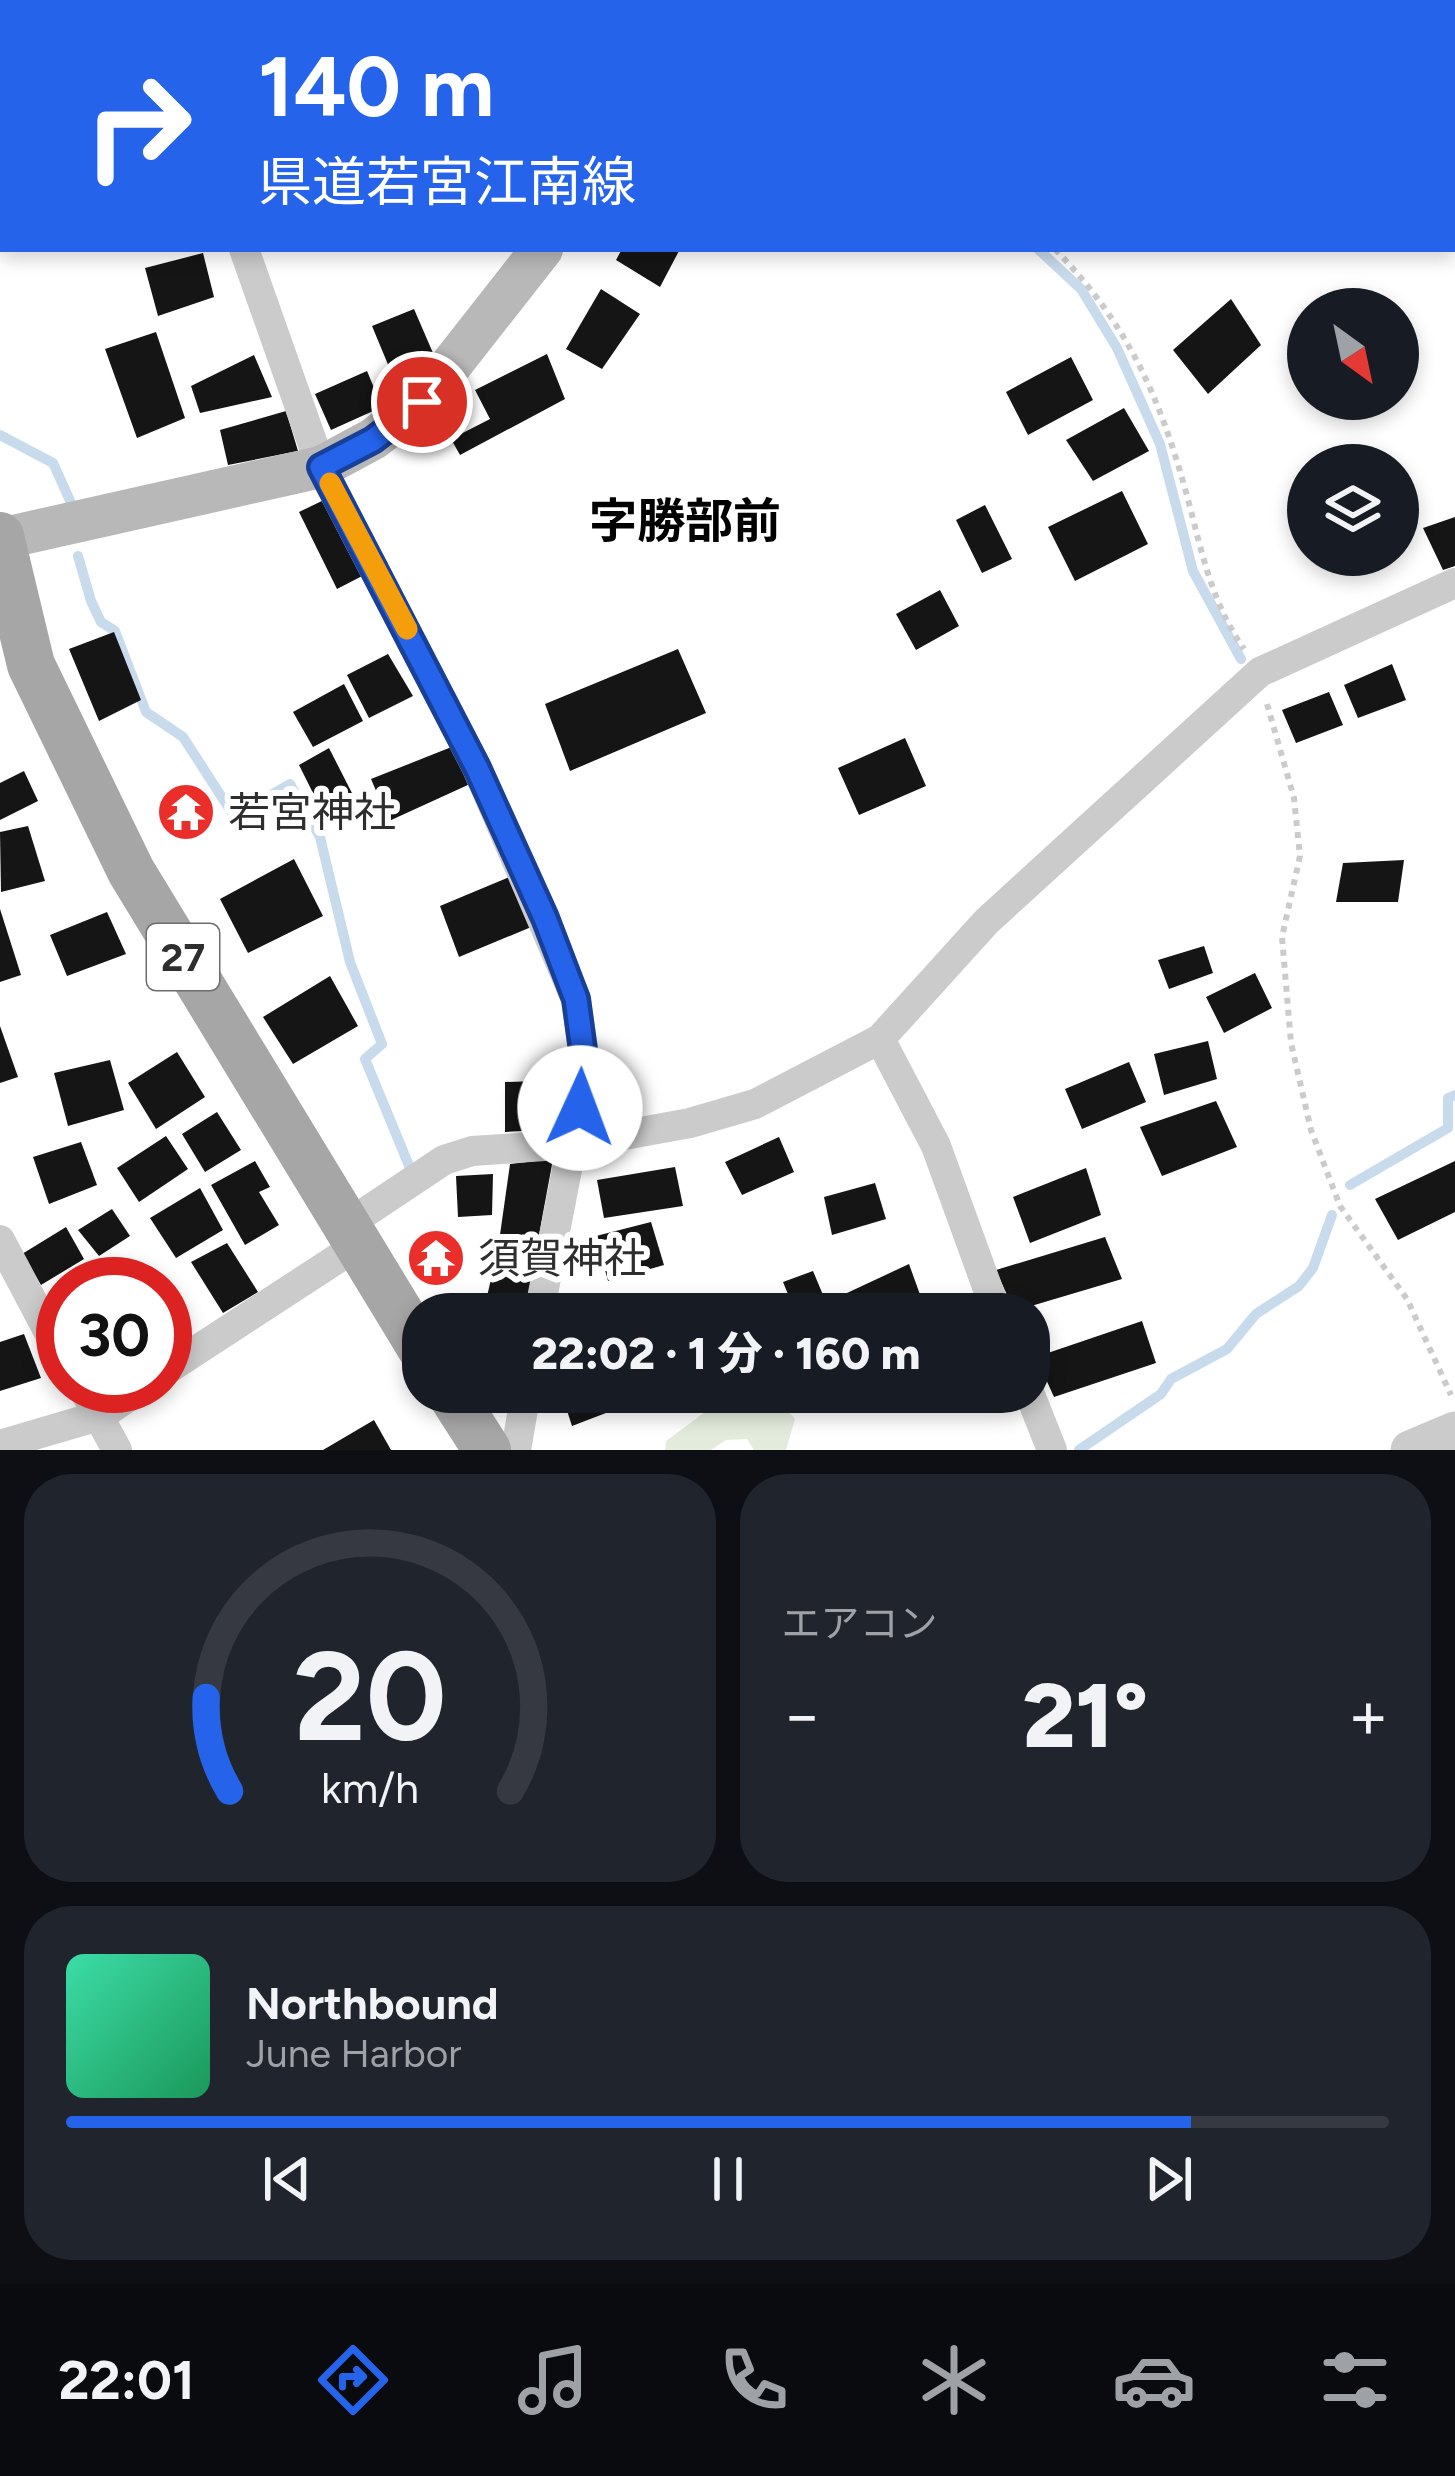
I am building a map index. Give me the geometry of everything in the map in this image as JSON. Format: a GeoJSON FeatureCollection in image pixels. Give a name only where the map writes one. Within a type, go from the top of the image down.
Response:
{"type":"FeatureCollection","features":[{"type":"Feature","properties":{"kind":"main road"},"geometry":{"type":"LineString","coordinates":[[0,538],[321,467],[373,440],[422,402],[540,252]]}},
{"type":"Feature","properties":{"kind":"main road","name":"27"},"geometry":{"type":"LineString","coordinates":[[0,538],[32,665],[131,871],[402,1318]]}},
{"type":"Feature","properties":{"kind":"main road"},"geometry":{"type":"LineString","coordinates":[[463,1413],[487,1450]]}},
{"type":"Feature","properties":{"kind":"street"},"geometry":{"type":"LineString","coordinates":[[245,252],[321,467],[477,768],[576,999],[586,1072],[543,1293]]}},
{"type":"Feature","properties":{"kind":"street"},"geometry":{"type":"LineString","coordinates":[[192,1351],[350,1236],[444,1160],[472,1151],[575,1144],[689,1123],[755,1104],[880,1039],[987,921],[1260,672],[1455,583]]}},
{"type":"Feature","properties":{"kind":"street"},"geometry":{"type":"LineString","coordinates":[[880,1039],[937,1146],[990,1293]]}},
{"type":"Feature","properties":{"kind":"street"},"geometry":{"type":"LineString","coordinates":[[0,1240],[36,1308]]}},
{"type":"Feature","properties":{"kind":"street"},"geometry":{"type":"LineString","coordinates":[[0,1445],[105,1413]]}},
{"type":"Feature","properties":{"kind":"street"},"geometry":{"type":"LineString","coordinates":[[516,1450],[522,1413]]}},
{"type":"Feature","properties":{"kind":"street"},"geometry":{"type":"LineString","coordinates":[[1037,1413],[1052,1450]]}},
{"type":"Feature","properties":{"kind":"street"},"geometry":{"type":"LineString","coordinates":[[102,1415],[117,1450]]}},
{"type":"Feature","properties":{"kind":"street"},"geometry":{"type":"LineString","coordinates":[[1411,1450],[1455,1431]]}},
{"type":"Feature","properties":{"kind":"path"},"geometry":{"type":"LineString","coordinates":[[1057,252],[1104,300],[1157,398],[1204,569],[1231,631],[1260,672],[1294,798],[1300,856],[1282,937],[1291,1043],[1311,1130],[1340,1206],[1407,1299],[1455,1404]]}},
{"type":"Feature","properties":{"kind":"green space"},"geometry":{"type":"Polygon","coordinates":[[[704,1413],[790,1413],[795,1419],[786,1450],[754,1450],[747,1439],[726,1440],[711,1450],[665,1450],[666,1441],[704,1413]]]}},
{"type":"Feature","properties":{"kind":"building"},"geometry":{"type":"Polygon","coordinates":[[[620,252],[678,252],[660,287],[616,260],[620,252]]]}},
{"type":"Feature","properties":{"kind":"building"},"geometry":{"type":"Polygon","coordinates":[[[203,253],[214,297],[158,316],[145,268],[203,253]]]}},
{"type":"Feature","properties":{"kind":"building"},"geometry":{"type":"Polygon","coordinates":[[[601,289],[640,314],[602,369],[566,349],[601,289]]]}},
{"type":"Feature","properties":{"kind":"building"},"geometry":{"type":"Polygon","coordinates":[[[1231,299],[1261,345],[1208,394],[1173,350],[1231,299]]]}},
{"type":"Feature","properties":{"kind":"building"},"geometry":{"type":"Polygon","coordinates":[[[414,309],[436,360],[394,379],[372,326],[414,309]]]}},
{"type":"Feature","properties":{"kind":"building"},"geometry":{"type":"Polygon","coordinates":[[[156,332],[185,418],[137,438],[105,349],[156,332]]]}},
{"type":"Feature","properties":{"kind":"building"},"geometry":{"type":"Polygon","coordinates":[[[547,354],[565,399],[460,455],[451,439],[490,419],[475,390],[547,354]]]}},
{"type":"Feature","properties":{"kind":"building"},"geometry":{"type":"Polygon","coordinates":[[[254,355],[272,397],[200,413],[191,386],[254,355]]]}},
{"type":"Feature","properties":{"kind":"building"},"geometry":{"type":"Polygon","coordinates":[[[1071,357],[1093,400],[1028,435],[1006,392],[1071,357]]]}},
{"type":"Feature","properties":{"kind":"building"},"geometry":{"type":"Polygon","coordinates":[[[367,371],[382,407],[331,430],[315,394],[367,371]]]}},
{"type":"Feature","properties":{"kind":"building"},"geometry":{"type":"Polygon","coordinates":[[[1124,408],[1149,451],[1093,481],[1066,440],[1124,408]]]}},
{"type":"Feature","properties":{"kind":"building"},"geometry":{"type":"Polygon","coordinates":[[[286,411],[298,451],[228,465],[220,430],[286,411]]]}},
{"type":"Feature","properties":{"kind":"building"},"geometry":{"type":"Polygon","coordinates":[[[1122,491],[1148,544],[1075,581],[1048,527],[1122,491]]]}},
{"type":"Feature","properties":{"kind":"building"},"geometry":{"type":"Polygon","coordinates":[[[328,498],[368,573],[337,589],[299,512],[328,498]]]}},
{"type":"Feature","properties":{"kind":"building"},"geometry":{"type":"Polygon","coordinates":[[[985,505],[1012,559],[982,573],[956,520],[985,505]]]}},
{"type":"Feature","properties":{"kind":"building"},"geometry":{"type":"Polygon","coordinates":[[[1455,517],[1455,566],[1443,570],[1423,528],[1455,517]]]}},
{"type":"Feature","properties":{"kind":"building"},"geometry":{"type":"Polygon","coordinates":[[[940,590],[959,626],[916,650],[896,614],[940,590]]]}},
{"type":"Feature","properties":{"kind":"building"},"geometry":{"type":"Polygon","coordinates":[[[114,632],[141,700],[99,721],[69,649],[114,632]]]}},
{"type":"Feature","properties":{"kind":"building"},"geometry":{"type":"Polygon","coordinates":[[[678,649],[706,713],[570,771],[545,704],[678,649]]]}},
{"type":"Feature","properties":{"kind":"building"},"geometry":{"type":"Polygon","coordinates":[[[388,654],[413,696],[369,718],[347,675],[388,654]]]}},
{"type":"Feature","properties":{"kind":"building"},"geometry":{"type":"Polygon","coordinates":[[[1392,664],[1406,700],[1358,718],[1344,685],[1392,664]]]}},
{"type":"Feature","properties":{"kind":"building"},"geometry":{"type":"Polygon","coordinates":[[[344,684],[363,721],[313,747],[293,712],[344,684]]]}},
{"type":"Feature","properties":{"kind":"building"},"geometry":{"type":"Polygon","coordinates":[[[1329,692],[1343,725],[1296,743],[1282,710],[1329,692]]]}},
{"type":"Feature","properties":{"kind":"building"},"geometry":{"type":"Polygon","coordinates":[[[905,738],[926,786],[859,815],[838,768],[905,738]]]}},
{"type":"Feature","properties":{"kind":"building"},"geometry":{"type":"Polygon","coordinates":[[[454,746],[470,784],[389,821],[371,779],[454,746]]]}},
{"type":"Feature","properties":{"kind":"building"},"geometry":{"type":"Polygon","coordinates":[[[329,748],[355,799],[324,815],[299,765],[329,748]]]}},
{"type":"Feature","properties":{"kind":"building"},"geometry":{"type":"Polygon","coordinates":[[[24,771],[38,801],[0,820],[0,783],[24,771]]]}},
{"type":"Feature","properties":{"kind":"building"},"geometry":{"type":"Polygon","coordinates":[[[28,826],[45,881],[1,892],[0,832],[28,826]]]}},
{"type":"Feature","properties":{"kind":"building"},"geometry":{"type":"Polygon","coordinates":[[[294,859],[323,916],[248,953],[220,899],[294,859]]]}},
{"type":"Feature","properties":{"kind":"building"},"geometry":{"type":"Polygon","coordinates":[[[1404,860],[1398,902],[1336,902],[1343,863],[1404,860]]]}},
{"type":"Feature","properties":{"kind":"building"},"geometry":{"type":"Polygon","coordinates":[[[514,875],[536,925],[459,957],[440,906],[514,875]]]}},
{"type":"Feature","properties":{"kind":"building"},"geometry":{"type":"Polygon","coordinates":[[[0,909],[21,975],[0,982],[0,909]]]}},
{"type":"Feature","properties":{"kind":"building"},"geometry":{"type":"Polygon","coordinates":[[[107,912],[126,954],[67,976],[50,935],[107,912]]]}},
{"type":"Feature","properties":{"kind":"building"},"geometry":{"type":"Polygon","coordinates":[[[1204,946],[1213,973],[1169,989],[1158,960],[1204,946]]]}},
{"type":"Feature","properties":{"kind":"building"},"geometry":{"type":"Polygon","coordinates":[[[1255,973],[1272,1008],[1224,1033],[1206,997],[1255,973]]]}},
{"type":"Feature","properties":{"kind":"building"},"geometry":{"type":"Polygon","coordinates":[[[330,976],[358,1026],[293,1064],[263,1017],[330,976]]]}},
{"type":"Feature","properties":{"kind":"building"},"geometry":{"type":"Polygon","coordinates":[[[0,1026],[18,1077],[0,1083],[0,1026]]]}},
{"type":"Feature","properties":{"kind":"building"},"geometry":{"type":"Polygon","coordinates":[[[1208,1041],[1217,1079],[1164,1095],[1154,1054],[1208,1041]]]}},
{"type":"Feature","properties":{"kind":"building"},"geometry":{"type":"Polygon","coordinates":[[[177,1052],[205,1097],[156,1129],[128,1083],[177,1052]]]}},
{"type":"Feature","properties":{"kind":"building"},"geometry":{"type":"Polygon","coordinates":[[[110,1060],[124,1110],[68,1126],[54,1073],[110,1060]]]}},
{"type":"Feature","properties":{"kind":"building"},"geometry":{"type":"Polygon","coordinates":[[[1129,1062],[1146,1102],[1082,1129],[1065,1089],[1129,1062]]]}},
{"type":"Feature","properties":{"kind":"building"},"geometry":{"type":"Polygon","coordinates":[[[568,1080],[562,1129],[505,1132],[505,1082],[568,1080]]]}},
{"type":"Feature","properties":{"kind":"building"},"geometry":{"type":"Polygon","coordinates":[[[1216,1101],[1237,1147],[1162,1176],[1140,1127],[1216,1101]]]}},
{"type":"Feature","properties":{"kind":"building"},"geometry":{"type":"Polygon","coordinates":[[[217,1112],[241,1150],[205,1172],[182,1134],[217,1112]]]}},
{"type":"Feature","properties":{"kind":"building"},"geometry":{"type":"Polygon","coordinates":[[[166,1136],[188,1169],[139,1202],[117,1168],[166,1136]]]}},
{"type":"Feature","properties":{"kind":"building"},"geometry":{"type":"Polygon","coordinates":[[[779,1137],[794,1172],[742,1195],[725,1162],[779,1137]]]}},
{"type":"Feature","properties":{"kind":"building"},"geometry":{"type":"Polygon","coordinates":[[[81,1142],[97,1185],[49,1204],[33,1157],[81,1142]]]}},
{"type":"Feature","properties":{"kind":"building"},"geometry":{"type":"Polygon","coordinates":[[[553,1159],[536,1251],[497,1256],[510,1164],[553,1159]]]}},
{"type":"Feature","properties":{"kind":"building"},"geometry":{"type":"Polygon","coordinates":[[[255,1161],[270,1187],[259,1192],[279,1225],[245,1245],[211,1185],[255,1161]]]}},
{"type":"Feature","properties":{"kind":"building"},"geometry":{"type":"Polygon","coordinates":[[[1455,1161],[1455,1212],[1398,1240],[1375,1199],[1455,1161]]]}},
{"type":"Feature","properties":{"kind":"building"},"geometry":{"type":"Polygon","coordinates":[[[675,1167],[683,1206],[604,1218],[597,1180],[675,1167]]]}},
{"type":"Feature","properties":{"kind":"building"},"geometry":{"type":"Polygon","coordinates":[[[1086,1168],[1101,1215],[1030,1243],[1013,1197],[1086,1168]]]}},
{"type":"Feature","properties":{"kind":"building"},"geometry":{"type":"Polygon","coordinates":[[[493,1174],[492,1215],[458,1217],[456,1176],[493,1174]]]}},
{"type":"Feature","properties":{"kind":"building"},"geometry":{"type":"Polygon","coordinates":[[[875,1183],[886,1219],[832,1235],[824,1197],[875,1183]]]}},
{"type":"Feature","properties":{"kind":"building"},"geometry":{"type":"Polygon","coordinates":[[[200,1188],[223,1230],[175,1257],[150,1218],[200,1188]]]}},
{"type":"Feature","properties":{"kind":"building"},"geometry":{"type":"Polygon","coordinates":[[[112,1209],[130,1236],[99,1256],[78,1230],[112,1209]]]}},
{"type":"Feature","properties":{"kind":"building"},"geometry":{"type":"Polygon","coordinates":[[[651,1222],[664,1265],[608,1281],[596,1236],[651,1222]]]}},
{"type":"Feature","properties":{"kind":"building"},"geometry":{"type":"Polygon","coordinates":[[[66,1227],[83,1257],[36,1257],[36,1277],[22,1254],[66,1227]]]}},
{"type":"Feature","properties":{"kind":"building","name":"須賀神社"},"geometry":{"type":"Polygon","coordinates":[[[442,1237],[458,1264],[430,1280],[414,1253],[442,1237]]]}},
{"type":"Feature","properties":{"kind":"building"},"geometry":{"type":"Polygon","coordinates":[[[1105,1237],[1122,1279],[1050,1300],[1050,1293],[1006,1293],[996,1270],[1105,1237]]]}},
{"type":"Feature","properties":{"kind":"building"},"geometry":{"type":"Polygon","coordinates":[[[227,1243],[258,1292],[223,1313],[192,1261],[227,1243]]]}},
{"type":"Feature","properties":{"kind":"building"},"geometry":{"type":"Polygon","coordinates":[[[909,1264],[919,1293],[847,1293],[909,1264]]]}},
{"type":"Feature","properties":{"kind":"building"},"geometry":{"type":"Polygon","coordinates":[[[494,1266],[538,1273],[534,1293],[488,1293],[494,1266]]]}},
{"type":"Feature","properties":{"kind":"building"},"geometry":{"type":"Polygon","coordinates":[[[813,1271],[822,1293],[787,1293],[783,1282],[813,1271]]]}},
{"type":"Feature","properties":{"kind":"building"},"geometry":{"type":"Polygon","coordinates":[[[1142,1321],[1156,1363],[1054,1397],[1050,1352],[1142,1321]]]}},
{"type":"Feature","properties":{"kind":"building"},"geometry":{"type":"Polygon","coordinates":[[[24,1334],[36,1365],[36,1380],[0,1391],[0,1342],[24,1334]]]}},
{"type":"Feature","properties":{"kind":"building"},"geometry":{"type":"Polygon","coordinates":[[[568,1413],[606,1413],[572,1426],[568,1413]]]}},
{"type":"Feature","properties":{"kind":"building"},"geometry":{"type":"Polygon","coordinates":[[[374,1420],[391,1450],[323,1450],[374,1420]]]}},
{"type":"Feature","properties":{"kind":"waterway"},"geometry":{"type":"LineString","coordinates":[[1041,252],[1081,289],[1117,348],[1160,444],[1193,571],[1241,659]]}},
{"type":"Feature","properties":{"kind":"waterway"},"geometry":{"type":"LineString","coordinates":[[0,435],[53,463],[72,505]]}},
{"type":"Feature","properties":{"kind":"waterway"},"geometry":{"type":"LineString","coordinates":[[78,556],[91,601],[101,622],[115,631],[146,712],[183,737],[234,816],[290,784],[320,837],[350,962],[382,1044],[365,1059],[410,1168]]}},
{"type":"Feature","properties":{"kind":"waterway"},"geometry":{"type":"LineString","coordinates":[[1350,1185],[1448,1128],[1448,1098],[1455,1095]]}},
{"type":"Feature","properties":{"kind":"waterway"},"geometry":{"type":"LineString","coordinates":[[1079,1450],[1161,1394],[1171,1379],[1227,1349],[1256,1314],[1299,1286],[1313,1268],[1332,1215]]}},
{"type":"Feature","properties":{"kind":"slow traffic"},"geometry":{"type":"LineString","coordinates":[[330,483],[407,629]]}},
{"type":"Feature","properties":{"kind":"place","name":"若宮神社"},"geometry":{"type":"Point","coordinates":[186,812]}},
{"type":"Feature","properties":{"kind":"place","name":"須賀神社"},"geometry":{"type":"Point","coordinates":[436,1258]}},
{"type":"Feature","properties":{"kind":"district","name":"字勝部前"},"geometry":{"type":"Point","coordinates":[685,521]}},
{"type":"Feature","properties":{"kind":"route"},"geometry":{"type":"LineString","coordinates":[[422,402],[373,440],[321,467],[477,768],[545,918],[576,999],[586,1072],[580,1108]]}}]}
